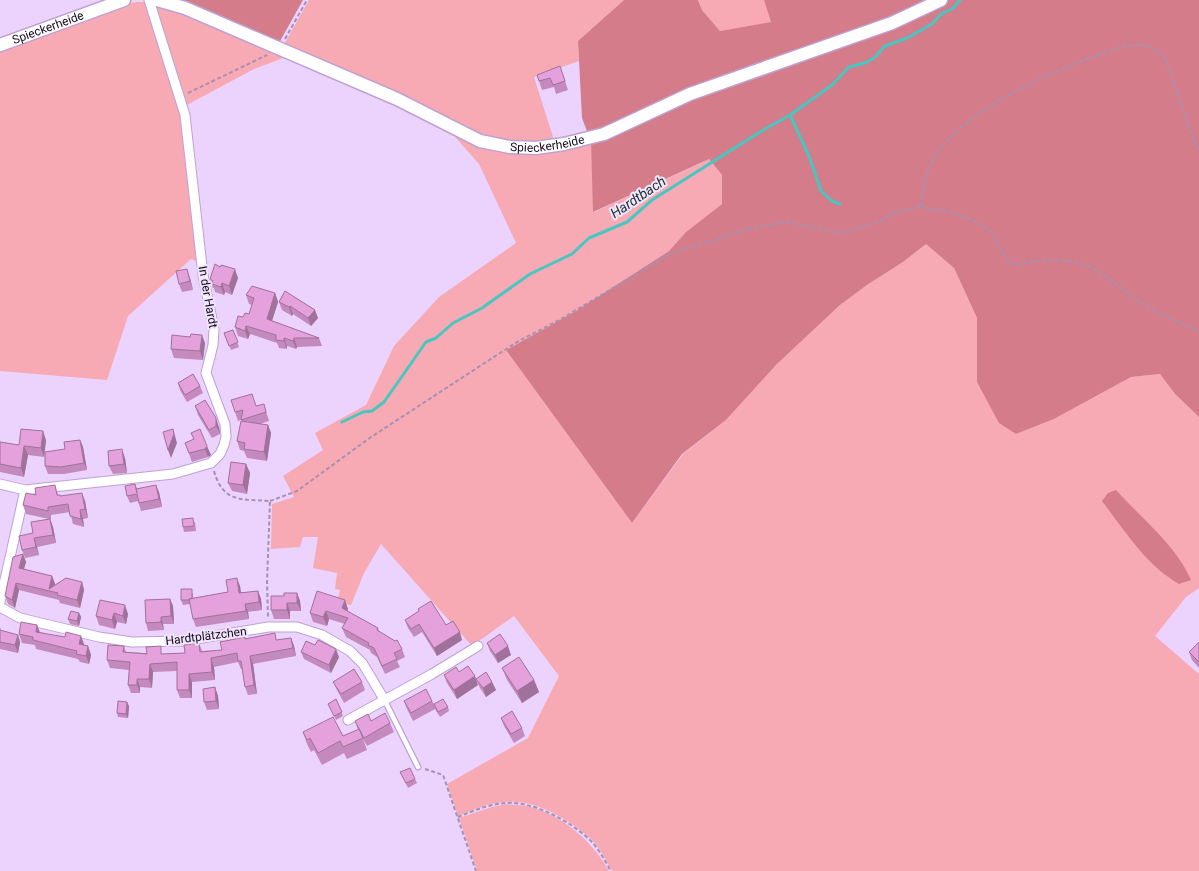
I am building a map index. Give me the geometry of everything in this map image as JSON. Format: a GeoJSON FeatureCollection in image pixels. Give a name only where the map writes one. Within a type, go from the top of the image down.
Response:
{"type":"FeatureCollection","features":[{"type":"Feature","properties":{"kind":"main road","name":"Spieckerheide"},"geometry":{"type":"LineString","coordinates":[[0,45],[124,0]]}},
{"type":"Feature","properties":{"kind":"main road","name":"Spieckerheide"},"geometry":{"type":"LineString","coordinates":[[157,0],[185,8],[398,98],[480,141],[510,147],[536,148],[564,144],[604,134],[690,94],[884,26],[941,0]]}},
{"type":"Feature","properties":{"kind":"street","name":"In der Hardt"},"geometry":{"type":"LineString","coordinates":[[149,0],[185,115],[203,275],[214,329],[213,345],[206,373],[226,430],[224,446],[212,463]]}},
{"type":"Feature","properties":{"kind":"street"},"geometry":{"type":"LineString","coordinates":[[0,484],[25,490],[155,477],[212,463]]}},
{"type":"Feature","properties":{"kind":"street"},"geometry":{"type":"LineString","coordinates":[[0,602],[25,490]]}},
{"type":"Feature","properties":{"kind":"street","name":"Hardtplätzchen"},"geometry":{"type":"LineString","coordinates":[[0,607],[20,618],[99,637],[132,642],[184,641],[268,627],[297,627],[322,635],[350,651],[363,664],[385,701]]}},
{"type":"Feature","properties":{"kind":"street"},"geometry":{"type":"LineString","coordinates":[[348,720],[385,701],[478,646]]}},
{"type":"Feature","properties":{"kind":"lane"},"geometry":{"type":"LineString","coordinates":[[385,701],[418,767]]}},
{"type":"Feature","properties":{"kind":"path"},"geometry":{"type":"LineString","coordinates":[[180,97],[280,49],[307,0]]}},
{"type":"Feature","properties":{"kind":"path"},"geometry":{"type":"LineString","coordinates":[[920,207],[926,175],[930,165],[949,139],[982,111],[1037,80],[1070,65],[1123,46],[1141,44],[1155,48],[1165,57],[1194,141],[1199,149]]}},
{"type":"Feature","properties":{"kind":"path"},"geometry":{"type":"LineString","coordinates":[[212,463],[220,488],[227,495],[270,501],[297,491],[371,437],[517,342],[561,319],[666,256],[747,229],[787,222],[840,233],[879,222],[896,212],[920,207],[952,212],[973,220],[992,232],[1005,257],[1015,265],[1052,259],[1092,268],[1138,301],[1170,319],[1199,331]]}},
{"type":"Feature","properties":{"kind":"path"},"geometry":{"type":"LineString","coordinates":[[268,627],[267,582],[270,501]]}},
{"type":"Feature","properties":{"kind":"path"},"geometry":{"type":"LineString","coordinates":[[418,767],[443,775],[476,871]]}},
{"type":"Feature","properties":{"kind":"path"},"geometry":{"type":"LineString","coordinates":[[458,817],[492,805],[506,803],[520,803],[537,807],[555,815],[591,841],[611,871]]}},
{"type":"Feature","properties":{"kind":"shaded area"},"geometry":{"type":"Polygon","coordinates":[[[178,0],[303,0],[279,43],[178,0]]]}},
{"type":"Feature","properties":{"kind":"shaded area"},"geometry":{"type":"Polygon","coordinates":[[[309,0],[624,0],[578,41],[579,61],[534,77],[554,140],[510,142],[480,135],[282,48],[309,0]]]}},
{"type":"Feature","properties":{"kind":"shaded area"},"geometry":{"type":"Polygon","coordinates":[[[624,0],[698,0],[702,10],[720,31],[771,22],[764,0],[1199,0],[1199,417],[1175,394],[1160,374],[1131,377],[1054,419],[1016,434],[999,423],[977,382],[977,318],[954,268],[926,244],[840,305],[776,365],[726,420],[682,454],[632,523],[506,350],[576,311],[669,251],[686,232],[722,204],[722,175],[709,159],[593,212],[591,142],[582,118],[578,41],[624,0]]]}},
{"type":"Feature","properties":{"kind":"shaded area"},"geometry":{"type":"Polygon","coordinates":[[[698,0],[764,0],[772,22],[720,31],[702,10],[698,0]]]}},
{"type":"Feature","properties":{"kind":"shaded area"},"geometry":{"type":"Polygon","coordinates":[[[146,2],[178,97],[199,262],[191,259],[128,316],[107,380],[0,371],[0,51],[121,5],[146,2]]]}},
{"type":"Feature","properties":{"kind":"shaded area"},"geometry":{"type":"Polygon","coordinates":[[[152,3],[185,12],[286,57],[254,69],[185,106],[152,3]]]}},
{"type":"Feature","properties":{"kind":"shaded area"},"geometry":{"type":"Polygon","coordinates":[[[449,130],[480,145],[591,142],[594,212],[709,159],[722,175],[722,204],[686,232],[669,251],[576,311],[506,350],[632,523],[683,454],[726,420],[776,365],[840,305],[926,244],[954,268],[977,318],[977,382],[1016,434],[1054,419],[1131,377],[1160,374],[1175,394],[1199,417],[1199,588],[1186,597],[1155,636],[1199,674],[1199,871],[612,871],[591,839],[572,824],[540,807],[517,802],[505,802],[481,807],[458,816],[447,784],[528,738],[559,676],[514,616],[472,646],[381,544],[364,573],[351,605],[337,603],[340,590],[335,589],[337,573],[313,568],[318,537],[303,537],[300,547],[271,549],[272,504],[294,497],[283,476],[323,450],[315,433],[366,405],[394,346],[439,297],[516,243],[479,164],[449,130]]]}},
{"type":"Feature","properties":{"kind":"shaded area"},"geometry":{"type":"Polygon","coordinates":[[[1116,490],[1167,544],[1191,580],[1179,584],[1156,567],[1137,547],[1102,501],[1108,493],[1116,490]]]}},
{"type":"Feature","properties":{"kind":"shaded area"},"geometry":{"type":"Polygon","coordinates":[[[506,804],[533,808],[559,819],[588,842],[609,871],[477,871],[459,818],[506,804]]]}},
{"type":"Feature","properties":{"kind":"building"},"geometry":{"type":"Polygon","coordinates":[[[560,66],[565,81],[553,85],[550,78],[539,81],[537,75],[560,66]]]}},
{"type":"Feature","properties":{"kind":"building"},"geometry":{"type":"Polygon","coordinates":[[[215,264],[220,267],[221,265],[235,269],[229,286],[222,283],[221,287],[212,284],[213,281],[210,279],[215,264]]]}},
{"type":"Feature","properties":{"kind":"building"},"geometry":{"type":"Polygon","coordinates":[[[187,269],[190,281],[179,284],[176,271],[187,269]]]}},
{"type":"Feature","properties":{"kind":"building"},"geometry":{"type":"Polygon","coordinates":[[[252,286],[275,293],[267,319],[319,338],[294,338],[293,341],[284,338],[284,341],[276,340],[276,335],[246,326],[245,331],[235,327],[238,316],[243,317],[245,313],[249,314],[254,298],[246,295],[252,286]]]}},
{"type":"Feature","properties":{"kind":"building"},"geometry":{"type":"Polygon","coordinates":[[[285,291],[315,310],[308,318],[290,306],[279,302],[285,291]]]}},
{"type":"Feature","properties":{"kind":"building"},"geometry":{"type":"Polygon","coordinates":[[[233,330],[238,342],[229,346],[224,333],[233,330]]]}},
{"type":"Feature","properties":{"kind":"building"},"geometry":{"type":"Polygon","coordinates":[[[191,334],[202,335],[200,351],[171,349],[172,335],[190,337],[191,334]]]}},
{"type":"Feature","properties":{"kind":"building"},"geometry":{"type":"Polygon","coordinates":[[[193,374],[200,386],[185,395],[178,383],[193,374]]]}},
{"type":"Feature","properties":{"kind":"building"},"geometry":{"type":"Polygon","coordinates":[[[252,394],[256,406],[264,404],[266,412],[241,420],[243,410],[235,412],[231,400],[252,394]]]}},
{"type":"Feature","properties":{"kind":"building"},"geometry":{"type":"Polygon","coordinates":[[[205,400],[216,418],[216,426],[209,430],[195,406],[205,400]]]}},
{"type":"Feature","properties":{"kind":"building"},"geometry":{"type":"Polygon","coordinates":[[[241,421],[268,425],[264,452],[244,449],[245,443],[237,441],[241,421]]]}},
{"type":"Feature","properties":{"kind":"building"},"geometry":{"type":"Polygon","coordinates":[[[21,429],[43,431],[41,448],[24,446],[21,468],[0,464],[0,442],[19,445],[21,429]]]}},
{"type":"Feature","properties":{"kind":"building"},"geometry":{"type":"Polygon","coordinates":[[[173,429],[174,434],[168,450],[163,432],[173,429]]]}},
{"type":"Feature","properties":{"kind":"building"},"geometry":{"type":"Polygon","coordinates":[[[200,429],[207,446],[205,449],[189,453],[185,443],[194,439],[191,433],[200,429]]]}},
{"type":"Feature","properties":{"kind":"building"},"geometry":{"type":"Polygon","coordinates":[[[80,440],[84,463],[61,467],[45,466],[45,452],[65,449],[64,442],[80,440]]]}},
{"type":"Feature","properties":{"kind":"building"},"geometry":{"type":"Polygon","coordinates":[[[122,449],[124,464],[109,466],[108,451],[122,449]]]}},
{"type":"Feature","properties":{"kind":"building"},"geometry":{"type":"Polygon","coordinates":[[[231,462],[246,464],[243,485],[228,483],[231,462]]]}},
{"type":"Feature","properties":{"kind":"building"},"geometry":{"type":"Polygon","coordinates":[[[135,484],[136,489],[156,485],[159,499],[139,503],[137,494],[127,496],[125,486],[135,484]]]}},
{"type":"Feature","properties":{"kind":"building"},"geometry":{"type":"Polygon","coordinates":[[[55,485],[57,495],[60,496],[82,493],[85,509],[80,510],[81,519],[70,516],[68,504],[48,507],[48,511],[23,505],[26,493],[36,495],[35,488],[55,485]]]}},
{"type":"Feature","properties":{"kind":"building"},"geometry":{"type":"Polygon","coordinates":[[[193,518],[194,526],[183,527],[182,519],[193,518]]]}},
{"type":"Feature","properties":{"kind":"building"},"geometry":{"type":"Polygon","coordinates":[[[50,519],[53,535],[34,538],[36,547],[22,550],[19,536],[33,533],[31,522],[50,519]]]}},
{"type":"Feature","properties":{"kind":"building"},"geometry":{"type":"Polygon","coordinates":[[[23,554],[19,568],[52,576],[49,589],[66,578],[82,582],[77,600],[57,595],[58,593],[16,583],[12,600],[5,596],[13,557],[23,554]]]}},
{"type":"Feature","properties":{"kind":"building"},"geometry":{"type":"Polygon","coordinates":[[[237,578],[239,593],[258,591],[259,602],[245,604],[246,611],[193,619],[189,599],[228,592],[226,580],[237,578]]]}},
{"type":"Feature","properties":{"kind":"building"},"geometry":{"type":"Polygon","coordinates":[[[181,589],[192,589],[192,598],[190,600],[181,600],[181,589]]]}},
{"type":"Feature","properties":{"kind":"building"},"geometry":{"type":"Polygon","coordinates":[[[317,591],[345,600],[342,608],[378,628],[377,630],[395,641],[397,640],[402,649],[394,653],[397,659],[382,666],[374,648],[368,645],[369,643],[342,628],[348,618],[326,611],[323,617],[310,613],[317,591]]]}},
{"type":"Feature","properties":{"kind":"building"},"geometry":{"type":"Polygon","coordinates":[[[284,593],[297,593],[297,603],[287,603],[287,610],[271,610],[271,596],[284,596],[284,593]]]}},
{"type":"Feature","properties":{"kind":"building"},"geometry":{"type":"Polygon","coordinates":[[[170,599],[171,616],[161,617],[161,622],[146,623],[145,600],[170,599]]]}},
{"type":"Feature","properties":{"kind":"building"},"geometry":{"type":"Polygon","coordinates":[[[100,600],[125,605],[123,616],[114,613],[112,620],[96,616],[100,600]]]}},
{"type":"Feature","properties":{"kind":"building"},"geometry":{"type":"Polygon","coordinates":[[[431,601],[446,625],[453,621],[460,632],[434,648],[419,624],[411,629],[405,620],[431,601]]]}},
{"type":"Feature","properties":{"kind":"building"},"geometry":{"type":"Polygon","coordinates":[[[71,611],[79,613],[77,621],[68,619],[71,611]]]}},
{"type":"Feature","properties":{"kind":"building"},"geometry":{"type":"Polygon","coordinates":[[[21,622],[37,625],[36,632],[65,637],[66,632],[81,636],[79,644],[88,646],[86,656],[76,654],[77,651],[33,640],[33,637],[19,634],[21,622]]]}},
{"type":"Feature","properties":{"kind":"building"},"geometry":{"type":"Polygon","coordinates":[[[0,630],[18,635],[15,645],[0,642],[0,630]]]}},
{"type":"Feature","properties":{"kind":"building"},"geometry":{"type":"Polygon","coordinates":[[[275,633],[276,640],[291,638],[293,648],[250,656],[254,685],[245,687],[241,661],[238,661],[237,653],[211,658],[212,672],[189,674],[189,690],[177,690],[177,662],[150,664],[149,679],[137,679],[137,685],[128,685],[130,662],[107,660],[108,645],[124,646],[123,652],[147,654],[146,647],[161,646],[161,654],[185,653],[184,645],[199,643],[200,652],[222,650],[220,642],[275,633]]]}},
{"type":"Feature","properties":{"kind":"building"},"geometry":{"type":"Polygon","coordinates":[[[500,634],[508,646],[495,655],[487,643],[500,634]]]}},
{"type":"Feature","properties":{"kind":"building"},"geometry":{"type":"Polygon","coordinates":[[[318,640],[336,649],[329,665],[301,652],[306,641],[315,645],[318,640]]]}},
{"type":"Feature","properties":{"kind":"building"},"geometry":{"type":"Polygon","coordinates":[[[1199,642],[1199,662],[1189,652],[1199,642]]]}},
{"type":"Feature","properties":{"kind":"building"},"geometry":{"type":"Polygon","coordinates":[[[519,657],[534,680],[517,691],[502,668],[519,657]]]}},
{"type":"Feature","properties":{"kind":"building"},"geometry":{"type":"Polygon","coordinates":[[[468,666],[475,676],[454,690],[444,675],[456,667],[459,672],[468,666]]]}},
{"type":"Feature","properties":{"kind":"building"},"geometry":{"type":"Polygon","coordinates":[[[354,669],[362,682],[341,694],[333,682],[354,669]]]}},
{"type":"Feature","properties":{"kind":"building"},"geometry":{"type":"Polygon","coordinates":[[[486,672],[492,682],[483,688],[476,679],[486,672]]]}},
{"type":"Feature","properties":{"kind":"building"},"geometry":{"type":"Polygon","coordinates":[[[215,687],[216,701],[204,702],[203,689],[215,687]]]}},
{"type":"Feature","properties":{"kind":"building"},"geometry":{"type":"Polygon","coordinates":[[[426,689],[432,701],[411,713],[404,701],[426,689]]]}},
{"type":"Feature","properties":{"kind":"building"},"geometry":{"type":"Polygon","coordinates":[[[336,699],[342,712],[334,716],[328,704],[336,699]]]}},
{"type":"Feature","properties":{"kind":"building"},"geometry":{"type":"Polygon","coordinates":[[[443,699],[448,707],[438,712],[434,704],[443,699]]]}},
{"type":"Feature","properties":{"kind":"building"},"geometry":{"type":"Polygon","coordinates":[[[118,701],[127,702],[126,714],[117,713],[118,701]]]}},
{"type":"Feature","properties":{"kind":"building"},"geometry":{"type":"Polygon","coordinates":[[[512,711],[522,728],[511,734],[501,718],[512,711]]]}},
{"type":"Feature","properties":{"kind":"building"},"geometry":{"type":"Polygon","coordinates":[[[385,713],[390,723],[364,738],[355,721],[368,714],[371,721],[385,713]]]}},
{"type":"Feature","properties":{"kind":"building"},"geometry":{"type":"Polygon","coordinates":[[[333,717],[343,736],[359,729],[363,738],[343,747],[340,741],[318,753],[310,738],[307,740],[303,732],[333,717]]]}},
{"type":"Feature","properties":{"kind":"building"},"geometry":{"type":"Polygon","coordinates":[[[410,768],[415,779],[406,783],[400,772],[410,768]]]}},
{"type":"Feature","properties":{"kind":"waterway","name":"Hardtbach"},"geometry":{"type":"LineString","coordinates":[[342,422],[363,412],[372,411],[384,402],[426,342],[436,338],[453,323],[482,308],[530,274],[572,254],[589,238],[627,222],[652,200],[790,115],[832,85],[849,67],[865,63],[874,58],[885,46],[907,38],[932,24],[941,14],[952,9],[960,0]]}},
{"type":"Feature","properties":{"kind":"waterway"},"geometry":{"type":"LineString","coordinates":[[790,115],[809,156],[821,191],[832,201],[840,204]]}}]}
